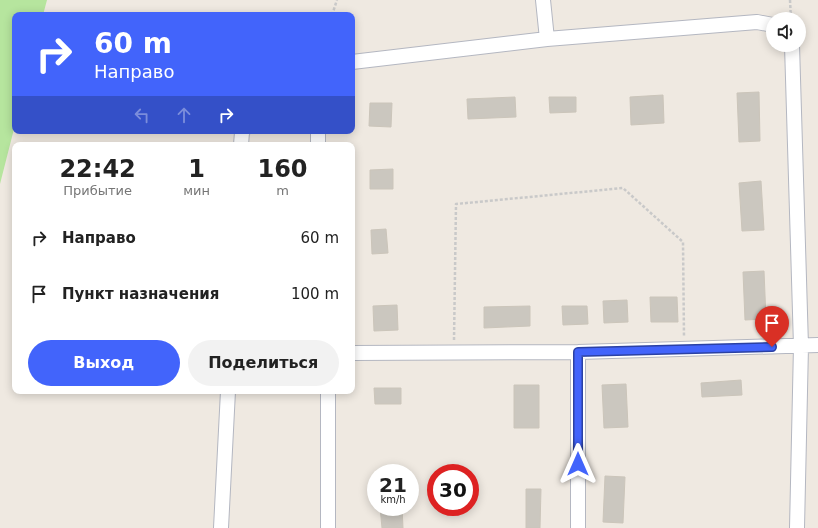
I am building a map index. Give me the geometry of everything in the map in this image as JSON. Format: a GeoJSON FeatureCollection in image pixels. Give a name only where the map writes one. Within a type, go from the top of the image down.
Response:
{"type":"FeatureCollection","features":[{"type":"Feature","properties":{"kind":"street"},"geometry":{"type":"LineString","coordinates":[[543,0],[547,39]]}},
{"type":"Feature","properties":{"kind":"street"},"geometry":{"type":"LineString","coordinates":[[355,62],[547,39],[756,22],[766,24]]}},
{"type":"Feature","properties":{"kind":"street"},"geometry":{"type":"LineString","coordinates":[[792,52],[802,346],[797,528]]}},
{"type":"Feature","properties":{"kind":"street"},"geometry":{"type":"LineString","coordinates":[[355,353],[578,352],[818,345]]}},
{"type":"Feature","properties":{"kind":"street"},"geometry":{"type":"LineString","coordinates":[[578,352],[578,528]]}},
{"type":"Feature","properties":{"kind":"street"},"geometry":{"type":"LineString","coordinates":[[221,528],[228,394]]}},
{"type":"Feature","properties":{"kind":"street"},"geometry":{"type":"LineString","coordinates":[[328,394],[328,528]]}},
{"type":"Feature","properties":{"kind":"path"},"geometry":{"type":"LineString","coordinates":[[333,12],[337,0]]}},
{"type":"Feature","properties":{"kind":"path"},"geometry":{"type":"LineString","coordinates":[[790,0],[791,12]]}},
{"type":"Feature","properties":{"kind":"path"},"geometry":{"type":"LineString","coordinates":[[454,353],[456,204],[623,188],[683,242],[684,349]]}},
{"type":"Feature","properties":{"kind":"green space"},"geometry":{"type":"Polygon","coordinates":[[[0,0],[47,0],[44,12],[12,12],[13,134],[0,184],[0,0]]]}},
{"type":"Feature","properties":{"kind":"building"},"geometry":{"type":"Polygon","coordinates":[[[759,92],[760,141],[739,142],[737,93],[759,92]]]}},
{"type":"Feature","properties":{"kind":"building"},"geometry":{"type":"Polygon","coordinates":[[[663,95],[664,123],[631,125],[630,97],[663,95]]]}},
{"type":"Feature","properties":{"kind":"building"},"geometry":{"type":"Polygon","coordinates":[[[515,97],[516,117],[468,119],[467,99],[515,97]]]}},
{"type":"Feature","properties":{"kind":"building"},"geometry":{"type":"Polygon","coordinates":[[[549,97],[576,97],[576,112],[550,113],[549,97]]]}},
{"type":"Feature","properties":{"kind":"building"},"geometry":{"type":"Polygon","coordinates":[[[370,103],[392,103],[391,127],[369,126],[370,103]]]}},
{"type":"Feature","properties":{"kind":"building"},"geometry":{"type":"Polygon","coordinates":[[[393,169],[393,189],[370,189],[370,170],[393,169]]]}},
{"type":"Feature","properties":{"kind":"building"},"geometry":{"type":"Polygon","coordinates":[[[761,181],[764,230],[742,231],[739,183],[761,181]]]}},
{"type":"Feature","properties":{"kind":"building"},"geometry":{"type":"Polygon","coordinates":[[[386,229],[388,253],[372,254],[371,230],[386,229]]]}},
{"type":"Feature","properties":{"kind":"building"},"geometry":{"type":"Polygon","coordinates":[[[764,271],[766,319],[745,320],[743,272],[764,271]]]}},
{"type":"Feature","properties":{"kind":"building"},"geometry":{"type":"Polygon","coordinates":[[[650,297],[677,297],[678,322],[651,322],[650,297]]]}},
{"type":"Feature","properties":{"kind":"building"},"geometry":{"type":"Polygon","coordinates":[[[627,300],[628,322],[604,323],[603,301],[627,300]]]}},
{"type":"Feature","properties":{"kind":"building"},"geometry":{"type":"Polygon","coordinates":[[[397,305],[398,330],[374,331],[373,306],[397,305]]]}},
{"type":"Feature","properties":{"kind":"building"},"geometry":{"type":"Polygon","coordinates":[[[530,306],[530,326],[484,328],[484,307],[530,306]]]}},
{"type":"Feature","properties":{"kind":"building"},"geometry":{"type":"Polygon","coordinates":[[[562,306],[587,306],[588,324],[563,325],[562,306]]]}},
{"type":"Feature","properties":{"kind":"building"},"geometry":{"type":"Polygon","coordinates":[[[741,380],[742,395],[702,397],[701,383],[741,380]]]}},
{"type":"Feature","properties":{"kind":"building"},"geometry":{"type":"Polygon","coordinates":[[[626,384],[628,427],[604,428],[602,385],[626,384]]]}},
{"type":"Feature","properties":{"kind":"building"},"geometry":{"type":"Polygon","coordinates":[[[514,385],[539,385],[539,428],[514,428],[514,385]]]}},
{"type":"Feature","properties":{"kind":"building"},"geometry":{"type":"Polygon","coordinates":[[[374,388],[401,388],[401,404],[375,404],[374,388]]]}},
{"type":"Feature","properties":{"kind":"building"},"geometry":{"type":"Polygon","coordinates":[[[605,476],[625,477],[623,523],[603,522],[605,476]]]}},
{"type":"Feature","properties":{"kind":"building"},"geometry":{"type":"Polygon","coordinates":[[[526,489],[541,489],[540,528],[526,528],[526,489]]]}},
{"type":"Feature","properties":{"kind":"building"},"geometry":{"type":"Polygon","coordinates":[[[381,516],[402,516],[403,528],[382,528],[381,516]]]}},
{"type":"Feature","properties":{"kind":"route"},"geometry":{"type":"LineString","coordinates":[[578,464],[578,352],[772,347]]}}]}
